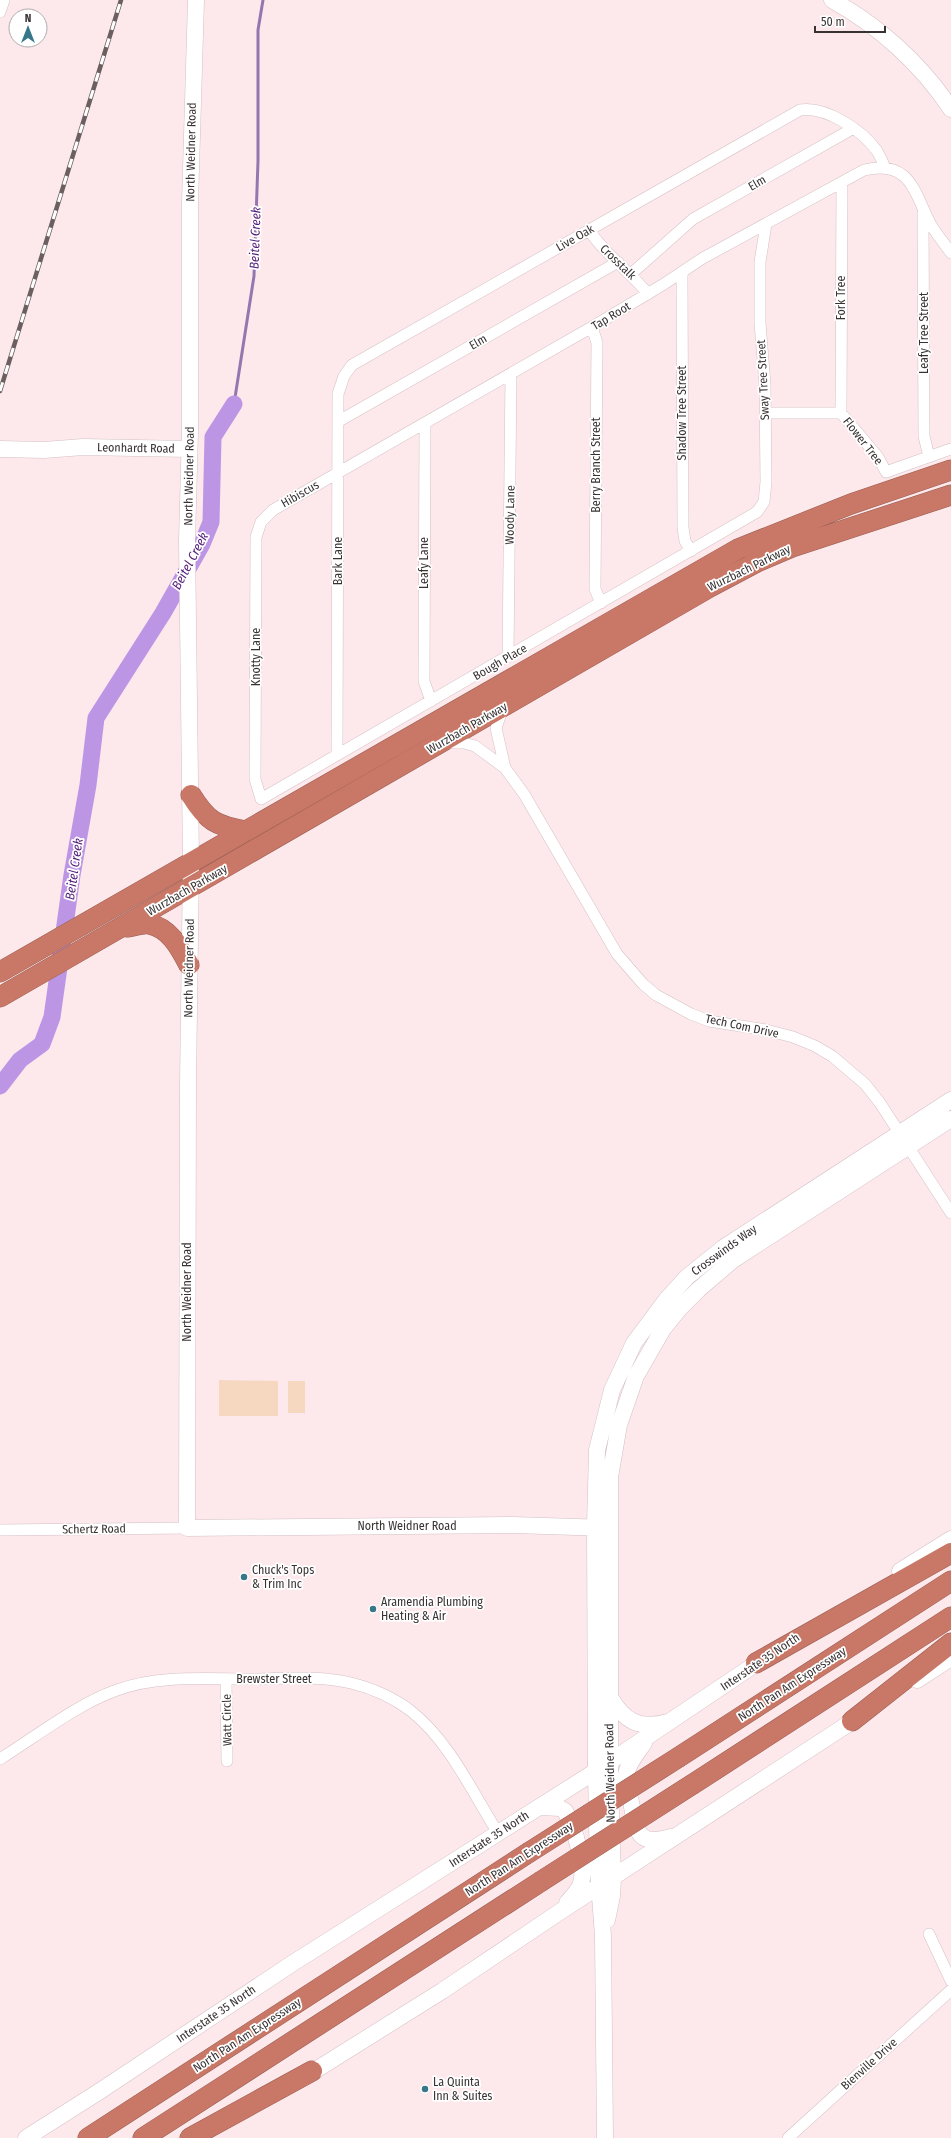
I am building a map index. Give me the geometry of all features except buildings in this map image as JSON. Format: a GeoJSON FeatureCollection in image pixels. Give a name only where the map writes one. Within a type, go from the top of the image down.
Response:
{"type":"FeatureCollection","features":[{"type":"Feature","properties":{"kind":"highway","name":"Wurzbach Parkway"},"geometry":{"type":"LineString","coordinates":[[0,972],[738,549],[851,504],[951,470]]}},
{"type":"Feature","properties":{"kind":"highway","name":"Wurzbach Parkway"},"geometry":{"type":"LineString","coordinates":[[0,998],[710,587],[759,561],[823,536],[951,495]]}},
{"type":"Feature","properties":{"kind":"highway"},"geometry":{"type":"LineString","coordinates":[[191,795],[199,808],[212,820],[224,827],[246,831]]}},
{"type":"Feature","properties":{"kind":"highway"},"geometry":{"type":"LineString","coordinates":[[123,927],[149,924],[166,931],[180,947],[189,965]]}},
{"type":"Feature","properties":{"kind":"highway"},"geometry":{"type":"LineString","coordinates":[[756,1663],[951,1553]]}},
{"type":"Feature","properties":{"kind":"highway","name":"North Pan Am Expressway"},"geometry":{"type":"LineString","coordinates":[[88,2138],[951,1581]]}},
{"type":"Feature","properties":{"kind":"highway"},"geometry":{"type":"LineString","coordinates":[[143,2138],[951,1618]]}},
{"type":"Feature","properties":{"kind":"highway"},"geometry":{"type":"LineString","coordinates":[[852,1721],[951,1643]]}},
{"type":"Feature","properties":{"kind":"highway"},"geometry":{"type":"LineString","coordinates":[[190,2138],[312,2071]]}},
{"type":"Feature","properties":{"kind":"main road","name":"North Weidner Road"},"geometry":{"type":"LineString","coordinates":[[196,0],[190,195],[189,449],[187,540],[191,795],[187,1528],[506,1525],[602,1528]]}},
{"type":"Feature","properties":{"kind":"main road"},"geometry":{"type":"LineString","coordinates":[[832,0],[874,27],[896,46],[919,68],[939,91],[951,109]]}},
{"type":"Feature","properties":{"kind":"main road","name":"Leonhardt Road"},"geometry":{"type":"LineString","coordinates":[[0,438],[47,439],[83,448]]}},
{"type":"Feature","properties":{"kind":"main road","name":"Leonhardt Road"},"geometry":{"type":"LineString","coordinates":[[0,449],[189,449]]}},
{"type":"Feature","properties":{"kind":"main road","name":"Crosswinds Way"},"geometry":{"type":"LineString","coordinates":[[602,1528],[619,1425],[656,1325],[687,1277],[724,1248],[951,1100]]}},
{"type":"Feature","properties":{"kind":"main road","name":"Crosswinds Way"},"geometry":{"type":"LineString","coordinates":[[656,1325],[733,1260],[951,1120]]}},
{"type":"Feature","properties":{"kind":"main road","name":"North Weidner Road"},"geometry":{"type":"LineString","coordinates":[[602,1528],[610,1697],[613,1879],[612,1896],[602,1929]]}},
{"type":"Feature","properties":{"kind":"main road","name":"North Weidner Road"},"geometry":{"type":"LineString","coordinates":[[602,1528],[596,1771],[599,1887],[602,1929],[605,2138]]}},
{"type":"Feature","properties":{"kind":"main road","name":"Interstate 35 North"},"geometry":{"type":"LineString","coordinates":[[26,2138],[100,2091],[293,1963],[647,1738],[756,1663],[951,1539]]}},
{"type":"Feature","properties":{"kind":"main road"},"geometry":{"type":"LineString","coordinates":[[211,2138],[312,2071],[442,1991],[561,1911],[613,1879],[852,1721],[951,1658]]}},
{"type":"Feature","properties":{"kind":"main road"},"geometry":{"type":"LineString","coordinates":[[610,1697],[618,1712],[635,1723],[648,1726],[673,1721]]}},
{"type":"Feature","properties":{"kind":"main road"},"geometry":{"type":"LineString","coordinates":[[647,1738],[631,1763],[626,1775],[637,1831],[646,1839],[652,1841],[679,1835]]}},
{"type":"Feature","properties":{"kind":"main road"},"geometry":{"type":"LineString","coordinates":[[541,1806],[560,1808],[565,1811],[579,1846],[582,1877],[580,1886],[561,1911]]}},
{"type":"Feature","properties":{"kind":"main road"},"geometry":{"type":"LineString","coordinates":[[561,1911],[583,1908],[594,1912],[602,1929]]}},
{"type":"Feature","properties":{"kind":"street","name":"Live Oak"},"geometry":{"type":"LineString","coordinates":[[348,370],[352,366],[800,110],[804,109],[830,114],[852,129]]}},
{"type":"Feature","properties":{"kind":"street"},"geometry":{"type":"LineString","coordinates":[[852,129],[868,141],[877,151],[885,168],[905,176],[914,187],[932,226],[947,238],[951,253]]}},
{"type":"Feature","properties":{"kind":"street","name":"Elm"},"geometry":{"type":"LineString","coordinates":[[631,274],[693,219],[852,129]]}},
{"type":"Feature","properties":{"kind":"street","name":"Tap Root"},"geometry":{"type":"LineString","coordinates":[[338,472],[592,327],[682,273],[703,258],[864,170],[885,168]]}},
{"type":"Feature","properties":{"kind":"street","name":"Fork Tree"},"geometry":{"type":"LineString","coordinates":[[841,413],[842,183]]}},
{"type":"Feature","properties":{"kind":"street","name":"Leafy Tree Street"},"geometry":{"type":"LineString","coordinates":[[923,208],[924,436],[929,457]]}},
{"type":"Feature","properties":{"kind":"street","name":"Sway Tree Street"},"geometry":{"type":"LineString","coordinates":[[739,524],[757,512],[764,502],[766,482],[765,386],[760,323],[760,262],[766,224]]}},
{"type":"Feature","properties":{"kind":"street","name":"Crosstalk"},"geometry":{"type":"LineString","coordinates":[[589,230],[604,249],[631,274],[648,294]]}},
{"type":"Feature","properties":{"kind":"street","name":"Elm"},"geometry":{"type":"LineString","coordinates":[[339,421],[618,262]]}},
{"type":"Feature","properties":{"kind":"street","name":"Shadow Tree Street"},"geometry":{"type":"LineString","coordinates":[[682,273],[683,527],[685,541],[690,551]]}},
{"type":"Feature","properties":{"kind":"street","name":"Berry Branch Street"},"geometry":{"type":"LineString","coordinates":[[592,327],[597,343],[595,589],[601,603]]}},
{"type":"Feature","properties":{"kind":"street","name":"Bark Lane"},"geometry":{"type":"LineString","coordinates":[[337,755],[338,394],[348,370]]}},
{"type":"Feature","properties":{"kind":"street","name":"Woody Lane"},"geometry":{"type":"LineString","coordinates":[[508,657],[511,374]]}},
{"type":"Feature","properties":{"kind":"street"},"geometry":{"type":"LineString","coordinates":[[765,413],[841,413]]}},
{"type":"Feature","properties":{"kind":"street","name":"Flower Tree"},"geometry":{"type":"LineString","coordinates":[[841,413],[878,457],[886,472],[951,449]]}},
{"type":"Feature","properties":{"kind":"street","name":"Leafy Lane"},"geometry":{"type":"LineString","coordinates":[[425,422],[424,681],[431,701]]}},
{"type":"Feature","properties":{"kind":"street","name":"Hibiscus"},"geometry":{"type":"LineString","coordinates":[[264,517],[283,504],[338,472]]}},
{"type":"Feature","properties":{"kind":"street","name":"Knotty Lane"},"geometry":{"type":"LineString","coordinates":[[261,799],[256,779],[256,537],[258,528],[264,517]]}},
{"type":"Feature","properties":{"kind":"street","name":"Bough Place"},"geometry":{"type":"LineString","coordinates":[[261,799],[739,524]]}},
{"type":"Feature","properties":{"kind":"street","name":"Tech Com Drive"},"geometry":{"type":"LineString","coordinates":[[503,708],[496,728],[505,768]]}},
{"type":"Feature","properties":{"kind":"street","name":"Tech Com Drive"},"geometry":{"type":"LineString","coordinates":[[441,743],[464,743],[475,746],[505,768],[524,794],[617,954],[643,984],[656,995],[691,1014],[710,1021],[766,1030],[793,1037],[815,1046],[832,1056],[865,1084],[880,1103],[951,1213]]}},
{"type":"Feature","properties":{"kind":"street","name":"Schertz Road"},"geometry":{"type":"LineString","coordinates":[[0,1530],[187,1528]]}},
{"type":"Feature","properties":{"kind":"street","name":"Brewster Street"},"geometry":{"type":"LineString","coordinates":[[0,1759],[91,1702],[116,1690],[135,1684],[166,1680],[308,1678],[351,1683],[392,1700],[410,1711],[427,1725],[439,1739],[498,1834]]}},
{"type":"Feature","properties":{"kind":"street","name":"Watt Circle"},"geometry":{"type":"LineString","coordinates":[[226,1679],[227,1761]]}},
{"type":"Feature","properties":{"kind":"street"},"geometry":{"type":"LineString","coordinates":[[928,1934],[951,1981]]}},
{"type":"Feature","properties":{"kind":"street","name":"Bienville Drive"},"geometry":{"type":"LineString","coordinates":[[788,2138],[951,1990]]}},
{"type":"Feature","properties":{"kind":"shaded area"},"geometry":{"type":"Polygon","coordinates":[[[219,1380],[278,1381],[278,1416],[219,1416],[219,1380]]]}},
{"type":"Feature","properties":{"kind":"shaded area"},"geometry":{"type":"Polygon","coordinates":[[[288,1381],[305,1381],[305,1413],[288,1413],[288,1381]]]}},
{"type":"Feature","properties":{"kind":"waterway","name":"Beitel Creek"},"geometry":{"type":"LineString","coordinates":[[234,404],[254,276],[258,161],[258,30],[263,0]]}},
{"type":"Feature","properties":{"kind":"waterway","name":"Beitel Creek"},"geometry":{"type":"LineString","coordinates":[[0,1086],[20,1060],[42,1044],[52,1017],[72,875],[88,785],[96,718],[163,613],[202,544],[211,522],[213,437],[234,404]]}},
{"type":"Feature","properties":{"kind":"railway"},"geometry":{"type":"LineString","coordinates":[[0,391],[121,0]]}},
{"type":"Feature","properties":{"kind":"place","name":"Chuck's Tops & Trim Inc"},"geometry":{"type":"Point","coordinates":[244,1577]}},
{"type":"Feature","properties":{"kind":"place","name":"Aramendia Plumbing Heating & Air"},"geometry":{"type":"Point","coordinates":[373,1609]}},
{"type":"Feature","properties":{"kind":"place","name":"La Quinta Inn & Suites"},"geometry":{"type":"Point","coordinates":[425,2089]}}]}
